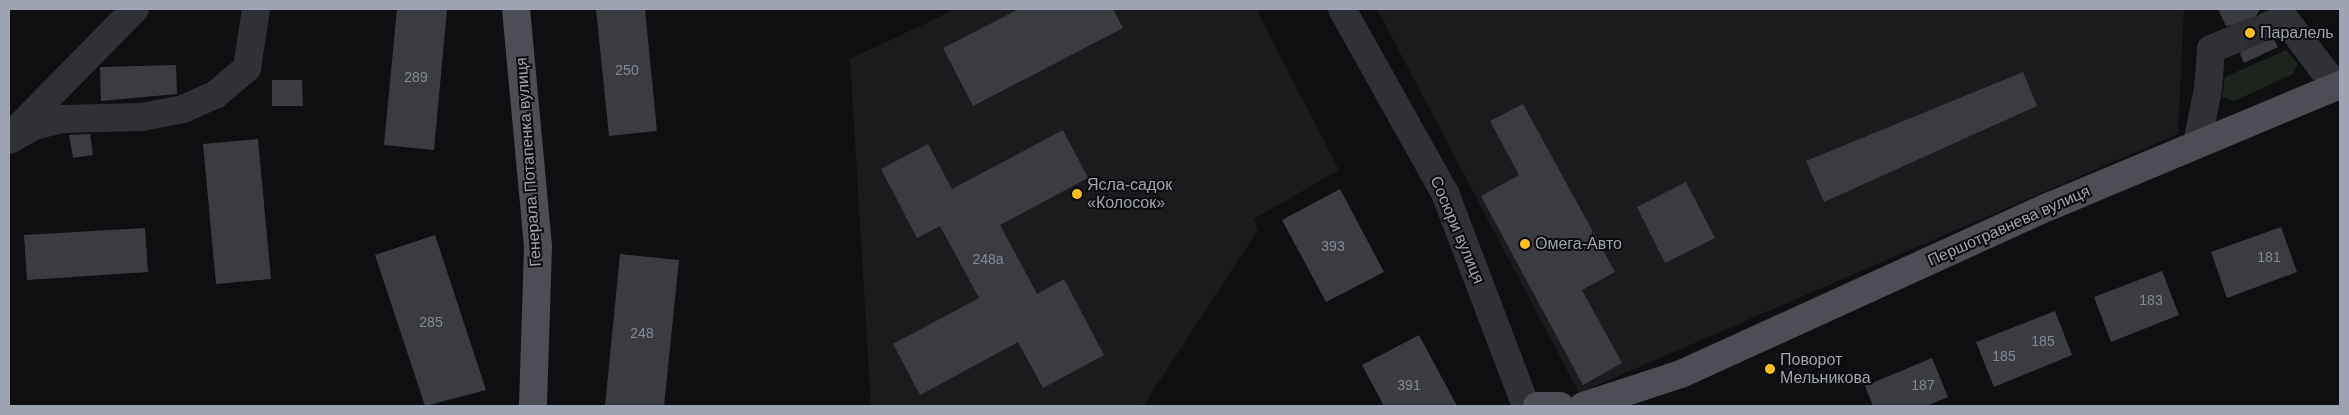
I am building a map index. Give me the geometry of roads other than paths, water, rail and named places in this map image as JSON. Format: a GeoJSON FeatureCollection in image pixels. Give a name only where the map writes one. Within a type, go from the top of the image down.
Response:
{"type":"FeatureCollection","features":[{"type":"Feature","properties":{"kind":"main road","name":"Генерала Потапенка вулиця"},"geometry":{"type":"LineString","coordinates":[[516,9],[538,246],[533,406]]}},
{"type":"Feature","properties":{"kind":"main road","name":"Першотравнева вулиця"},"geometry":{"type":"LineString","coordinates":[[1583,406],[1681,374],[2196,144],[2338,86]]}},
{"type":"Feature","properties":{"kind":"main road","name":"Першотравнева вулиця"},"geometry":{"type":"LineString","coordinates":[[1647,406],[1681,374]]}},
{"type":"Feature","properties":{"kind":"main road"},"geometry":{"type":"LineString","coordinates":[[1537,406],[1560,406]]}},
{"type":"Feature","properties":{"kind":"street"},"geometry":{"type":"LineString","coordinates":[[9,138],[135,9]]}},
{"type":"Feature","properties":{"kind":"street"},"geometry":{"type":"LineString","coordinates":[[9,138],[34,126],[62,119],[142,117],[183,109],[215,95],[247,68],[256,9]]}},
{"type":"Feature","properties":{"kind":"street","name":"Сосюри вулиця"},"geometry":{"type":"LineString","coordinates":[[1342,9],[1445,193],[1526,406]]}},
{"type":"Feature","properties":{"kind":"street"},"geometry":{"type":"LineString","coordinates":[[2268,26],[2285,19],[2338,86]]}},
{"type":"Feature","properties":{"kind":"street"},"geometry":{"type":"LineString","coordinates":[[2196,144],[2208,89],[2210,49],[2233,40]]}},
{"type":"Feature","properties":{"kind":"tunnel"},"geometry":{"type":"LineString","coordinates":[[2233,40],[2267,26]]}},
{"type":"Feature","properties":{"kind":"place","name":"Паралель"},"geometry":{"type":"Point","coordinates":[2250,33]}},
{"type":"Feature","properties":{"kind":"place","name":"Ясла-садок «Колосок»"},"geometry":{"type":"Point","coordinates":[1077,194]}},
{"type":"Feature","properties":{"kind":"place","name":"Омега-Авто"},"geometry":{"type":"Point","coordinates":[1525,244]}},
{"type":"Feature","properties":{"kind":"place","name":"Поворот Мельникова"},"geometry":{"type":"Point","coordinates":[1770,369]}}]}
